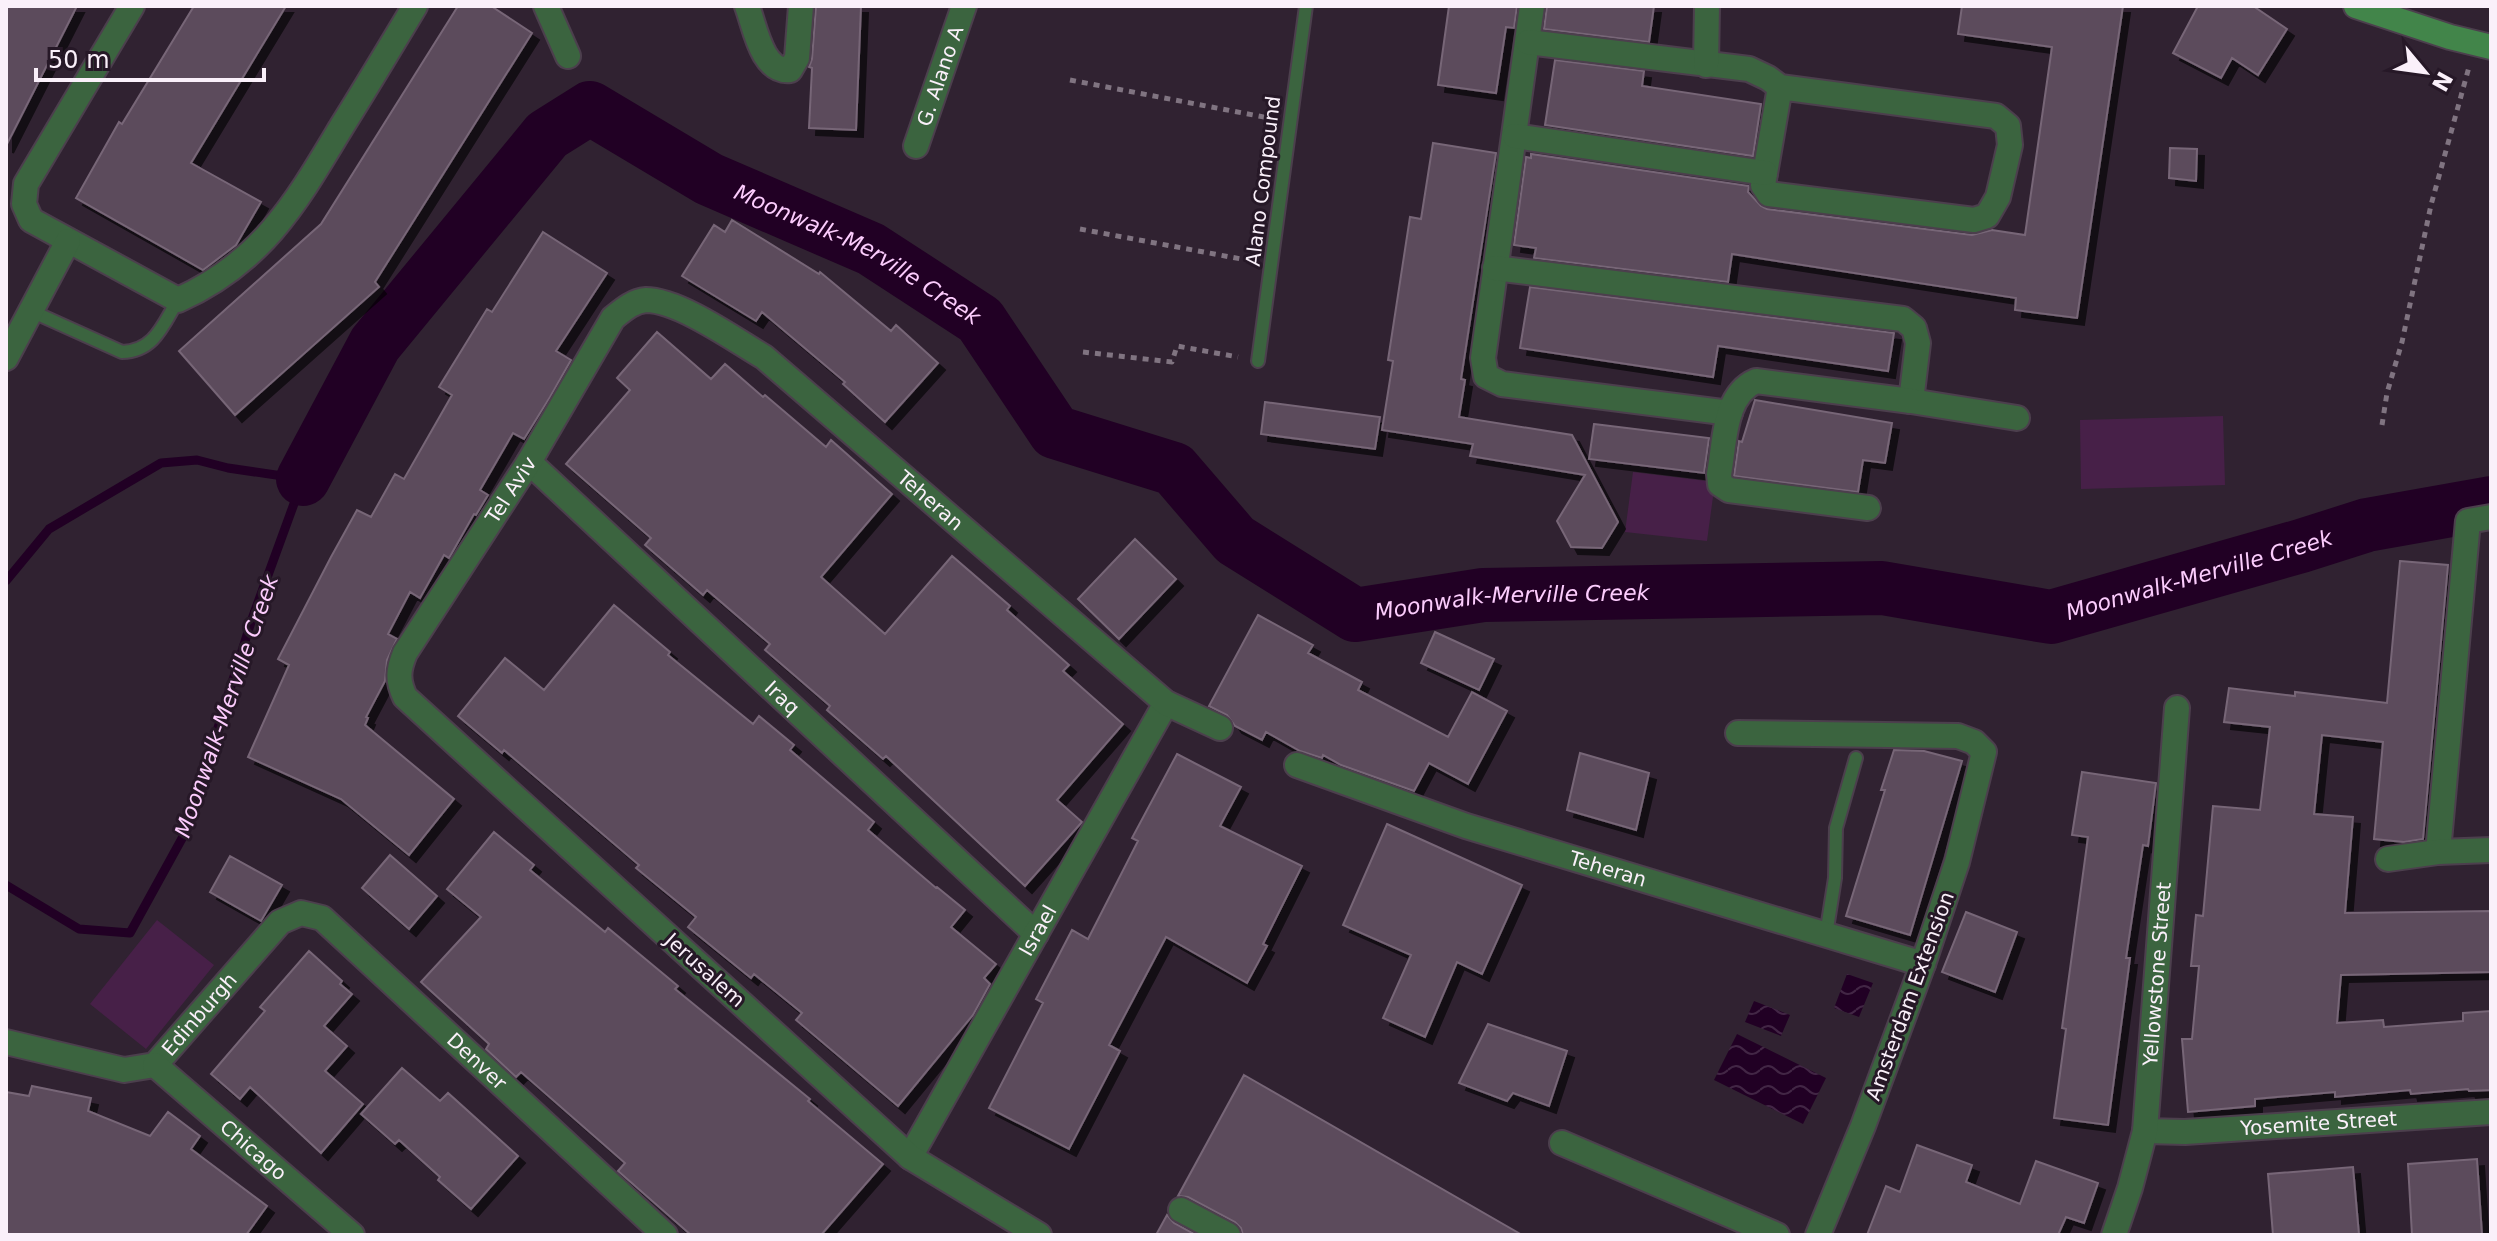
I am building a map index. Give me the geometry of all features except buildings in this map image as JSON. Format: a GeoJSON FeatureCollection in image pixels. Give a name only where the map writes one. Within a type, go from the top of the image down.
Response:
{"type":"FeatureCollection","features":[{"type":"Feature","properties":{"kind":"main road"},"geometry":{"type":"LineString","coordinates":[[2356,6],[2483,45]]}},
{"type":"Feature","properties":{"kind":"street"},"geometry":{"type":"LineString","coordinates":[[132,6],[26,184],[24,204],[31,220],[178,300],[229,272],[275,230],[305,187],[415,6]]}},
{"type":"Feature","properties":{"kind":"street"},"geometry":{"type":"LineString","coordinates":[[546,6],[568,56]]}},
{"type":"Feature","properties":{"kind":"street"},"geometry":{"type":"LineString","coordinates":[[747,6],[767,60],[780,70],[790,70],[797,58],[801,6]]}},
{"type":"Feature","properties":{"kind":"street","name":"G. Alano A"},"geometry":{"type":"LineString","coordinates":[[916,146],[964,6]]}},
{"type":"Feature","properties":{"kind":"street"},"geometry":{"type":"LineString","coordinates":[[1532,6],[1483,358],[1486,376],[1502,384],[1730,413]]}},
{"type":"Feature","properties":{"kind":"street"},"geometry":{"type":"LineString","coordinates":[[1706,65],[1707,6]]}},
{"type":"Feature","properties":{"kind":"street"},"geometry":{"type":"LineString","coordinates":[[1528,42],[1749,69],[1780,87],[1996,116],[2008,126],[2010,145],[1998,197],[1987,216],[1974,220],[1769,194],[1763,185],[1780,87]]}},
{"type":"Feature","properties":{"kind":"street"},"geometry":{"type":"LineString","coordinates":[[1515,136],[1765,173]]}},
{"type":"Feature","properties":{"kind":"street"},"geometry":{"type":"LineString","coordinates":[[6,358],[68,241]]}},
{"type":"Feature","properties":{"kind":"street"},"geometry":{"type":"LineString","coordinates":[[1495,268],[1903,319],[1914,328],[1918,343],[1911,401]]}},
{"type":"Feature","properties":{"kind":"street","name":"Teheran"},"geometry":{"type":"LineString","coordinates":[[629,305],[645,300],[669,305],[702,320],[764,357],[1166,703],[1220,728]]}},
{"type":"Feature","properties":{"kind":"street","name":"Tel Aviv"},"geometry":{"type":"LineString","coordinates":[[398,676],[405,653],[529,462],[613,318],[629,305]]}},
{"type":"Feature","properties":{"kind":"street"},"geometry":{"type":"LineString","coordinates":[[1868,508],[1729,490],[1720,484],[1730,413],[1737,395],[1756,381],[2017,418]]}},
{"type":"Feature","properties":{"kind":"street","name":"Iraq"},"geometry":{"type":"LineString","coordinates":[[529,462],[1036,934]]}},
{"type":"Feature","properties":{"kind":"street"},"geometry":{"type":"LineString","coordinates":[[2438,852],[2468,521],[2491,517]]}},
{"type":"Feature","properties":{"kind":"street","name":"Jerusalem"},"geometry":{"type":"LineString","coordinates":[[398,676],[405,697],[910,1157],[1039,1235]]}},
{"type":"Feature","properties":{"kind":"street","name":"Israel"},"geometry":{"type":"LineString","coordinates":[[910,1157],[1166,703]]}},
{"type":"Feature","properties":{"kind":"street","name":"Yellowstone Street"},"geometry":{"type":"LineString","coordinates":[[2114,1235],[2145,1131],[2177,708]]}},
{"type":"Feature","properties":{"kind":"street","name":"Amsterdam Extension"},"geometry":{"type":"LineString","coordinates":[[1738,733],[1958,736],[1974,742],[1984,752],[1957,862],[1923,964],[1863,1126],[1818,1235]]}},
{"type":"Feature","properties":{"kind":"street","name":"Teheran"},"geometry":{"type":"LineString","coordinates":[[1297,765],[1466,826],[1923,964]]}},
{"type":"Feature","properties":{"kind":"street"},"geometry":{"type":"LineString","coordinates":[[2388,859],[2438,852],[2491,850]]}},
{"type":"Feature","properties":{"kind":"street","name":"Denver"},"geometry":{"type":"LineString","coordinates":[[280,922],[301,913],[322,918],[665,1235]]}},
{"type":"Feature","properties":{"kind":"street","name":"Edinburgh"},"geometry":{"type":"LineString","coordinates":[[6,1042],[124,1070],[155,1065],[280,922]]}},
{"type":"Feature","properties":{"kind":"street","name":"Chicago"},"geometry":{"type":"LineString","coordinates":[[155,1065],[352,1235]]}},
{"type":"Feature","properties":{"kind":"street","name":"Yosemite Street"},"geometry":{"type":"LineString","coordinates":[[2145,1131],[2185,1132],[2491,1112]]}},
{"type":"Feature","properties":{"kind":"street"},"geometry":{"type":"LineString","coordinates":[[1562,1143],[1777,1235]]}},
{"type":"Feature","properties":{"kind":"street"},"geometry":{"type":"LineString","coordinates":[[1181,1210],[1228,1235]]}},
{"type":"Feature","properties":{"kind":"lane","name":"Alano Compound"},"geometry":{"type":"LineString","coordinates":[[1258,361],[1306,6]]}},
{"type":"Feature","properties":{"kind":"lane"},"geometry":{"type":"LineString","coordinates":[[31,311],[122,352],[135,352],[147,346],[157,335],[178,300]]}},
{"type":"Feature","properties":{"kind":"lane"},"geometry":{"type":"LineString","coordinates":[[1826,935],[1835,878],[1836,828],[1856,758]]}},
{"type":"Feature","properties":{"kind":"path"},"geometry":{"type":"LineString","coordinates":[[2382,425],[2431,205],[2483,45]]}},
{"type":"Feature","properties":{"kind":"path"},"geometry":{"type":"LineString","coordinates":[[1070,80],[1290,122]]}},
{"type":"Feature","properties":{"kind":"path"},"geometry":{"type":"LineString","coordinates":[[1080,229],[1273,265]]}},
{"type":"Feature","properties":{"kind":"path"},"geometry":{"type":"LineString","coordinates":[[1083,352],[1172,362],[1177,346],[1258,361]]}},
{"type":"Feature","properties":{"kind":"shaded area"},"geometry":{"type":"Polygon","coordinates":[[[2223,416],[2225,485],[2081,489],[2080,420],[2223,416]]]}},
{"type":"Feature","properties":{"kind":"shaded area"},"geometry":{"type":"Polygon","coordinates":[[[1633,472],[1715,482],[1707,541],[1625,532],[1633,472]]]}},
{"type":"Feature","properties":{"kind":"shaded area"},"geometry":{"type":"Polygon","coordinates":[[[157,920],[214,965],[146,1049],[90,1004],[157,920]]]}},
{"type":"Feature","properties":{"kind":"water"},"geometry":{"type":"Polygon","coordinates":[[[1847,974],[1873,983],[1859,1017],[1834,1008],[1847,974]]]}},
{"type":"Feature","properties":{"kind":"water"},"geometry":{"type":"Polygon","coordinates":[[[1754,1001],[1790,1015],[1781,1036],[1745,1022],[1754,1001]]]}},
{"type":"Feature","properties":{"kind":"water"},"geometry":{"type":"Polygon","coordinates":[[[1737,1034],[1826,1078],[1803,1124],[1714,1080],[1737,1034]]]}},
{"type":"Feature","properties":{"kind":"waterway","name":"Moonwalk-Merville Creek"},"geometry":{"type":"LineString","coordinates":[[303,479],[375,344],[547,135],[590,108],[709,179],[871,249],[980,320],[1055,432],[1174,469],[1235,540],[1355,615],[1483,595],[1882,588],[2051,617],[2367,525],[2491,503]]}},
{"type":"Feature","properties":{"kind":"waterway","name":"Moonwalk-Merville Creek"},"geometry":{"type":"LineString","coordinates":[[6,581],[49,529],[161,463],[197,460],[228,468],[303,479],[252,619],[185,833],[130,933],[79,929],[6,885]]}}]}
